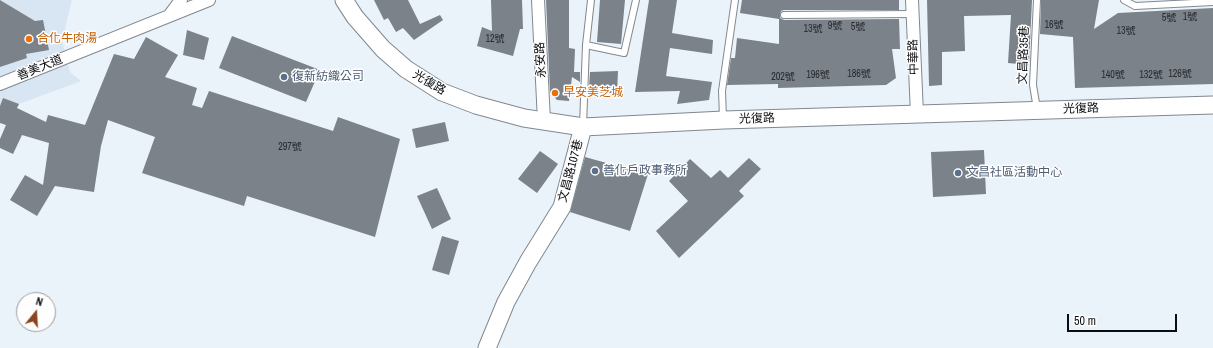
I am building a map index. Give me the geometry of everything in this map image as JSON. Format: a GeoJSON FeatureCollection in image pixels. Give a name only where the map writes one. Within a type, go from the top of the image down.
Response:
{"type":"FeatureCollection","features":[{"type":"Feature","properties":{"kind":"main road","name":"光復路"},"geometry":{"type":"LineString","coordinates":[[344,0],[355,17],[383,49],[406,69],[442,92],[476,105],[524,118],[583,127],[724,120],[1213,105]]}},
{"type":"Feature","properties":{"kind":"main road","name":"文昌路107巷"},"geometry":{"type":"LineString","coordinates":[[487,348],[506,302],[528,262],[562,207],[583,127]]}},
{"type":"Feature","properties":{"kind":"street"},"geometry":{"type":"LineString","coordinates":[[169,16],[180,0]]}},
{"type":"Feature","properties":{"kind":"street","name":"善美大道"},"geometry":{"type":"LineString","coordinates":[[0,84],[209,0]]}},
{"type":"Feature","properties":{"kind":"street","name":"永安路"},"geometry":{"type":"LineString","coordinates":[[538,0],[544,121]]}},
{"type":"Feature","properties":{"kind":"street","name":"中華路"},"geometry":{"type":"LineString","coordinates":[[912,0],[917,114]]}},
{"type":"Feature","properties":{"kind":"lane","name":"文昌路107巷"},"geometry":{"type":"LineString","coordinates":[[583,127],[586,45],[591,0]]}},
{"type":"Feature","properties":{"kind":"lane"},"geometry":{"type":"LineString","coordinates":[[586,45],[624,53],[636,0]]}},
{"type":"Feature","properties":{"kind":"lane"},"geometry":{"type":"LineString","coordinates":[[724,120],[722,91],[735,0]]}},
{"type":"Feature","properties":{"kind":"lane","name":"文昌路35巷"},"geometry":{"type":"LineString","coordinates":[[1037,110],[1033,85],[1038,0]]}},
{"type":"Feature","properties":{"kind":"lane"},"geometry":{"type":"LineString","coordinates":[[1124,0],[1135,6],[1213,2]]}},
{"type":"Feature","properties":{"kind":"lane"},"geometry":{"type":"LineString","coordinates":[[784,15],[912,14]]}},
{"type":"Feature","properties":{"kind":"shaded area"},"geometry":{"type":"Polygon","coordinates":[[[0,0],[72,0],[62,41],[70,72],[81,81],[0,111],[0,0]]]}},
{"type":"Feature","properties":{"kind":"building"},"geometry":{"type":"Polygon","coordinates":[[[0,0],[35,21],[43,20],[49,50],[26,54],[27,58],[0,67],[0,0]]]}},
{"type":"Feature","properties":{"kind":"building"},"geometry":{"type":"Polygon","coordinates":[[[374,0],[408,0],[420,24],[440,15],[443,20],[414,40],[403,28],[396,32],[388,18],[384,20],[374,0]]]}},
{"type":"Feature","properties":{"kind":"building"},"geometry":{"type":"Polygon","coordinates":[[[491,0],[522,0],[523,29],[520,29],[513,56],[477,46],[482,27],[492,31],[491,0]]]}},
{"type":"Feature","properties":{"kind":"building"},"geometry":{"type":"Polygon","coordinates":[[[546,0],[569,0],[569,48],[575,49],[574,72],[580,72],[580,82],[572,77],[569,101],[557,100],[550,92],[546,0]]]}},
{"type":"Feature","properties":{"kind":"building"},"geometry":{"type":"Polygon","coordinates":[[[600,0],[625,0],[621,44],[597,42],[600,0]]]}},
{"type":"Feature","properties":{"kind":"building"},"geometry":{"type":"Polygon","coordinates":[[[649,0],[677,0],[672,33],[713,40],[712,54],[670,48],[666,76],[712,82],[709,100],[677,104],[680,91],[635,92],[649,0]]]}},
{"type":"Feature","properties":{"kind":"building"},"geometry":{"type":"Polygon","coordinates":[[[742,0],[899,0],[899,10],[784,10],[781,11],[780,15],[780,18],[784,20],[899,19],[900,49],[892,49],[896,78],[886,85],[778,88],[778,84],[727,85],[731,58],[735,58],[737,38],[779,44],[779,19],[740,13],[742,0]]]}},
{"type":"Feature","properties":{"kind":"building"},"geometry":{"type":"Polygon","coordinates":[[[927,0],[1032,0],[1029,65],[1008,63],[1011,15],[964,16],[965,51],[942,52],[942,85],[929,86],[927,0]]]}},
{"type":"Feature","properties":{"kind":"building"},"geometry":{"type":"Polygon","coordinates":[[[1041,0],[1099,0],[1094,29],[1118,13],[1213,8],[1213,84],[1075,88],[1073,37],[1040,34],[1041,0]]]}},
{"type":"Feature","properties":{"kind":"building"},"geometry":{"type":"Polygon","coordinates":[[[187,30],[209,38],[204,60],[183,55],[187,30]]]}},
{"type":"Feature","properties":{"kind":"building"},"geometry":{"type":"Polygon","coordinates":[[[232,36],[320,70],[306,102],[219,68],[232,36]]]}},
{"type":"Feature","properties":{"kind":"building"},"geometry":{"type":"Polygon","coordinates":[[[146,37],[178,55],[165,77],[197,88],[192,105],[202,108],[209,91],[333,131],[338,117],[400,139],[375,237],[247,196],[244,206],[142,173],[155,137],[108,120],[101,146],[94,192],[55,186],[37,216],[10,200],[25,175],[43,185],[49,143],[22,135],[13,154],[0,148],[0,139],[6,125],[0,123],[0,106],[3,98],[19,104],[17,108],[46,122],[48,115],[85,125],[114,54],[134,59],[146,37]]]}},
{"type":"Feature","properties":{"kind":"building"},"geometry":{"type":"Polygon","coordinates":[[[618,71],[617,93],[599,93],[589,87],[590,72],[618,71]]]}},
{"type":"Feature","properties":{"kind":"building"},"geometry":{"type":"Polygon","coordinates":[[[445,122],[449,141],[416,148],[412,129],[445,122]]]}},
{"type":"Feature","properties":{"kind":"building","name":"文昌社區活動中心"},"geometry":{"type":"Polygon","coordinates":[[[984,150],[986,194],[933,197],[931,152],[984,150]]]}},
{"type":"Feature","properties":{"kind":"building"},"geometry":{"type":"Polygon","coordinates":[[[540,151],[558,164],[537,193],[518,179],[540,151]]]}},
{"type":"Feature","properties":{"kind":"building"},"geometry":{"type":"Polygon","coordinates":[[[585,157],[628,169],[629,164],[649,171],[630,231],[570,212],[585,157]]]}},
{"type":"Feature","properties":{"kind":"building"},"geometry":{"type":"Polygon","coordinates":[[[749,158],[761,169],[739,191],[744,196],[679,258],[656,231],[688,201],[669,181],[690,159],[711,178],[720,170],[728,178],[749,158]]]}},
{"type":"Feature","properties":{"kind":"building"},"geometry":{"type":"Polygon","coordinates":[[[437,188],[451,219],[432,229],[417,196],[437,188]]]}},
{"type":"Feature","properties":{"kind":"building"},"geometry":{"type":"Polygon","coordinates":[[[442,236],[459,241],[449,275],[432,270],[442,236]]]}},
{"type":"Feature","properties":{"kind":"place","name":"合化牛肉湯"},"geometry":{"type":"Point","coordinates":[29,39]}},
{"type":"Feature","properties":{"kind":"place","name":"復新紡織公司"},"geometry":{"type":"Point","coordinates":[284,77]}},
{"type":"Feature","properties":{"kind":"place","name":"早安美芝城"},"geometry":{"type":"Point","coordinates":[555,93]}},
{"type":"Feature","properties":{"kind":"place","name":"善化戶政事務所"},"geometry":{"type":"Point","coordinates":[595,171]}},
{"type":"Feature","properties":{"kind":"place","name":"文昌社區活動中心"},"geometry":{"type":"Point","coordinates":[958,173]}}]}
